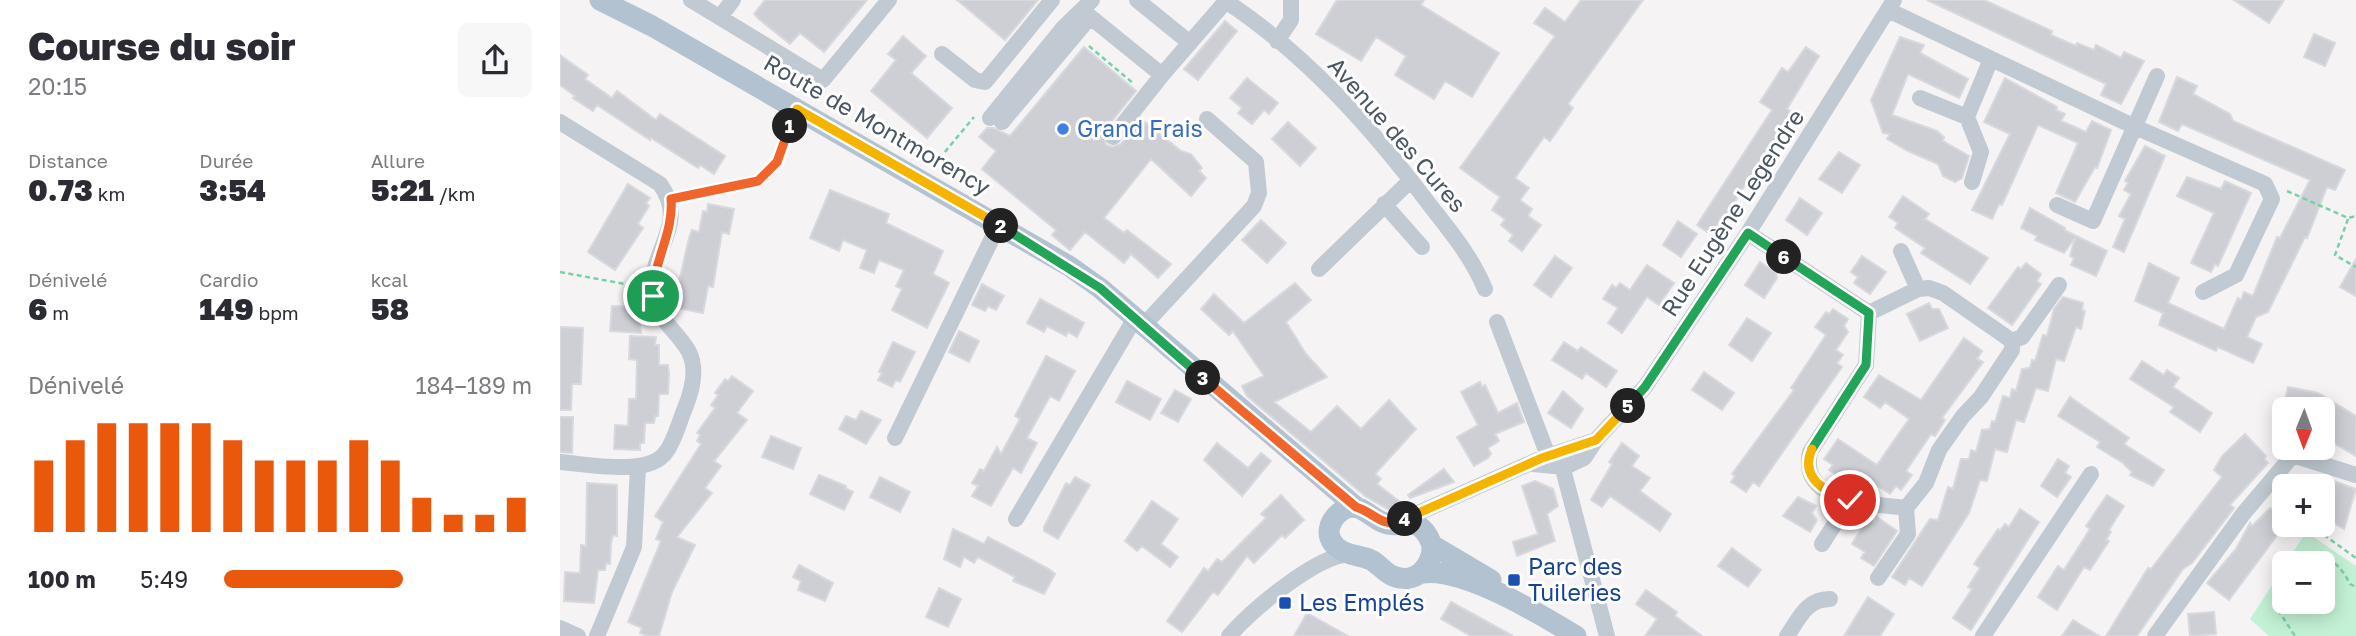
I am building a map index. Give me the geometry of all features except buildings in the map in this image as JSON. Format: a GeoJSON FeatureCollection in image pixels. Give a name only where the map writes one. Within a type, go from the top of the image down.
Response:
{"type":"FeatureCollection","features":[{"type":"Feature","properties":{"kind":"main road","name":"Route de Montmorency"},"geometry":{"type":"LineString","coordinates":[[600,0],[652,26],[999,224],[1100,288],[1356,507],[1382,523],[1412,523],[1429,538],[1478,569],[1529,608]]}},
{"type":"Feature","properties":{"kind":"main road","name":"Route de Montmorency"},"geometry":{"type":"LineString","coordinates":[[615,0],[652,26]]}},
{"type":"Feature","properties":{"kind":"main road","name":"Route de Montmorency"},"geometry":{"type":"LineString","coordinates":[[1299,460],[1319,491],[1330,528]]}},
{"type":"Feature","properties":{"kind":"main road"},"geometry":{"type":"LineString","coordinates":[[1356,507],[1344,509],[1330,528],[1335,546],[1349,554],[1372,561],[1394,576],[1406,578],[1442,571],[1458,575],[1529,608],[1576,636]]}},
{"type":"Feature","properties":{"kind":"main road"},"geometry":{"type":"LineString","coordinates":[[1422,573],[1432,556],[1429,538]]}},
{"type":"Feature","properties":{"kind":"street"},"geometry":{"type":"LineString","coordinates":[[691,0],[823,79],[889,0]]}},
{"type":"Feature","properties":{"kind":"street"},"geometry":{"type":"LineString","coordinates":[[720,17],[733,0]]}},
{"type":"Feature","properties":{"kind":"street"},"geometry":{"type":"LineString","coordinates":[[942,54],[975,80],[985,82],[1052,0]]}},
{"type":"Feature","properties":{"kind":"street"},"geometry":{"type":"LineString","coordinates":[[1137,0],[1190,43]]}},
{"type":"Feature","properties":{"kind":"street"},"geometry":{"type":"LineString","coordinates":[[1277,41],[1291,20],[1291,0]]}},
{"type":"Feature","properties":{"kind":"street"},"geometry":{"type":"LineString","coordinates":[[1113,137],[1225,1]]}},
{"type":"Feature","properties":{"kind":"street","name":"Avenue des Cures"},"geometry":{"type":"LineString","coordinates":[[1225,1],[1246,6],[1277,41],[1342,100],[1411,180],[1465,250],[1485,289]]}},
{"type":"Feature","properties":{"kind":"street"},"geometry":{"type":"LineString","coordinates":[[1891,5],[1992,59],[2133,126],[2265,184],[2272,199],[2236,275],[2203,292]]}},
{"type":"Feature","properties":{"kind":"street","name":"Rue Eugène Legendre"},"geometry":{"type":"LineString","coordinates":[[1396,524],[1432,505],[1550,463],[1596,440],[1645,387],[1748,233],[1891,5]]}},
{"type":"Feature","properties":{"kind":"street"},"geometry":{"type":"LineString","coordinates":[[996,120],[1088,9],[1162,75]]}},
{"type":"Feature","properties":{"kind":"street"},"geometry":{"type":"LineString","coordinates":[[1972,182],[1980,152],[1967,117],[1992,59]]}},
{"type":"Feature","properties":{"kind":"street"},"geometry":{"type":"LineString","coordinates":[[2057,205],[2093,221],[2157,76]]}},
{"type":"Feature","properties":{"kind":"street"},"geometry":{"type":"LineString","coordinates":[[1920,98],[1967,117]]}},
{"type":"Feature","properties":{"kind":"street"},"geometry":{"type":"LineString","coordinates":[[1016,519],[1139,322],[1254,206],[1259,193],[1256,162],[1206,119]]}},
{"type":"Feature","properties":{"kind":"street"},"geometry":{"type":"LineString","coordinates":[[560,122],[660,184],[671,199],[673,220],[655,264],[653,289],[660,316],[689,351],[694,366],[693,390],[667,451],[657,462],[638,467],[560,462]]}},
{"type":"Feature","properties":{"kind":"street"},"geometry":{"type":"LineString","coordinates":[[1319,269],[1411,180]]}},
{"type":"Feature","properties":{"kind":"street"},"geometry":{"type":"LineString","coordinates":[[1384,204],[1422,247]]}},
{"type":"Feature","properties":{"kind":"street"},"geometry":{"type":"LineString","coordinates":[[895,438],[999,224]]}},
{"type":"Feature","properties":{"kind":"street"},"geometry":{"type":"LineString","coordinates":[[1748,233],[1869,313]]}},
{"type":"Feature","properties":{"kind":"street"},"geometry":{"type":"LineString","coordinates":[[1900,251],[1917,289]]}},
{"type":"Feature","properties":{"kind":"street"},"geometry":{"type":"LineString","coordinates":[[2012,341],[2022,337],[2059,285]]}},
{"type":"Feature","properties":{"kind":"street"},"geometry":{"type":"LineString","coordinates":[[1869,313],[1917,289],[1928,288],[1943,293],[2012,341]]}},
{"type":"Feature","properties":{"kind":"street"},"geometry":{"type":"LineString","coordinates":[[1869,313],[1866,365],[1810,452],[1808,462],[1813,480],[1820,487],[1850,500],[1906,508]]}},
{"type":"Feature","properties":{"kind":"street"},"geometry":{"type":"LineString","coordinates":[[1497,322],[1550,463],[1564,473],[1607,636]]}},
{"type":"Feature","properties":{"kind":"street"},"geometry":{"type":"LineString","coordinates":[[1878,578],[1908,534],[1906,508],[1926,483],[1939,450],[1993,379],[2011,349],[2012,341]]}},
{"type":"Feature","properties":{"kind":"street"},"geometry":{"type":"LineString","coordinates":[[2162,633],[2243,514],[2294,455],[2356,475]]}},
{"type":"Feature","properties":{"kind":"street"},"geometry":{"type":"LineString","coordinates":[[597,636],[634,547],[638,467]]}},
{"type":"Feature","properties":{"kind":"street"},"geometry":{"type":"LineString","coordinates":[[1983,636],[2091,474]]}},
{"type":"Feature","properties":{"kind":"street"},"geometry":{"type":"LineString","coordinates":[[1822,544],[1850,500]]}},
{"type":"Feature","properties":{"kind":"street"},"geometry":{"type":"LineString","coordinates":[[1429,538],[1432,505]]}},
{"type":"Feature","properties":{"kind":"street"},"geometry":{"type":"LineString","coordinates":[[1304,574],[1330,528]]}},
{"type":"Feature","properties":{"kind":"street"},"geometry":{"type":"LineString","coordinates":[[1229,636],[1304,574],[1337,556],[1349,554]]}},
{"type":"Feature","properties":{"kind":"street"},"geometry":{"type":"LineString","coordinates":[[1787,636],[1806,607],[1819,600],[1830,599]]}},
{"type":"Feature","properties":{"kind":"street"},"geometry":{"type":"LineString","coordinates":[[560,628],[578,636]]}},
{"type":"Feature","properties":{"kind":"path"},"geometry":{"type":"LineString","coordinates":[[1069,31],[1148,96]]}},
{"type":"Feature","properties":{"kind":"path"},"geometry":{"type":"LineString","coordinates":[[671,199],[758,181],[777,162],[797,109]]}},
{"type":"Feature","properties":{"kind":"path"},"geometry":{"type":"LineString","coordinates":[[2270,192],[2282,189],[2348,218],[2356,216]]}},
{"type":"Feature","properties":{"kind":"path"},"geometry":{"type":"LineString","coordinates":[[2348,218],[2335,256],[2356,267]]}},
{"type":"Feature","properties":{"kind":"path"},"geometry":{"type":"LineString","coordinates":[[560,272],[653,289]]}},
{"type":"Feature","properties":{"kind":"path"},"geometry":{"type":"LineString","coordinates":[[2327,537],[2356,558]]}},
{"type":"Feature","properties":{"kind":"path"},"geometry":{"type":"LineString","coordinates":[[2335,563],[2342,569],[2350,584],[2356,587]]}},
{"type":"Feature","properties":{"kind":"path"},"geometry":{"type":"LineString","coordinates":[[2281,614],[2295,636]]}},
{"type":"Feature","properties":{"kind":"green space"},"geometry":{"type":"Polygon","coordinates":[[[2303,537],[2313,537],[2334,551],[2294,551],[2303,537]]]}},
{"type":"Feature","properties":{"kind":"green space"},"geometry":{"type":"Polygon","coordinates":[[[2335,552],[2356,566],[2356,636],[2269,636],[2250,619],[2272,585],[2272,614],[2335,614],[2335,552]]]}},
{"type":"Feature","properties":{"kind":"place","name":"Grand Frais"},"geometry":{"type":"Point","coordinates":[1063,129]}},
{"type":"Feature","properties":{"kind":"place","name":"Parc des Tuileries"},"geometry":{"type":"Point","coordinates":[1514,580]}},
{"type":"Feature","properties":{"kind":"place","name":"Les Emplés"},"geometry":{"type":"Point","coordinates":[1285,603]}},
{"type":"Feature","properties":{"kind":"route"},"geometry":{"type":"LineString","coordinates":[[653,296],[655,264],[673,220],[671,199],[758,181],[777,162],[797,109],[1069,266],[1100,288],[1356,507],[1382,523],[1394,524],[1542,458],[1596,440],[1645,387],[1748,233],[1869,313],[1868,359],[1864,371],[1810,452],[1808,462],[1813,480],[1820,487],[1833,495],[1850,500]]}}]}
